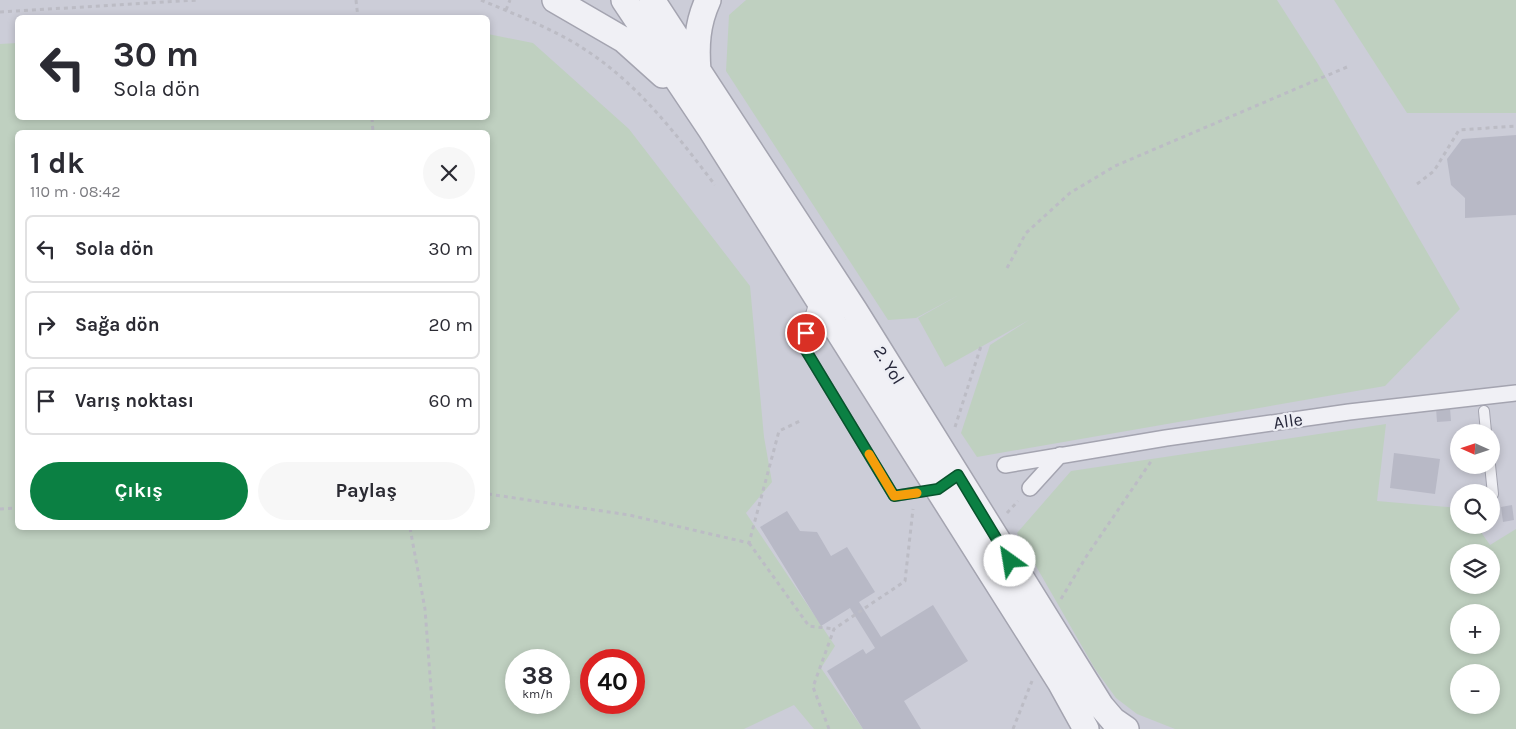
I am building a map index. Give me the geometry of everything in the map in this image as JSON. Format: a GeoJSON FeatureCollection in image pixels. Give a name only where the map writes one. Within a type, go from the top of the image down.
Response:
{"type":"FeatureCollection","features":[{"type":"Feature","properties":{"kind":"street"},"geometry":{"type":"LineString","coordinates":[[555,0],[624,40],[670,81],[711,130]]}},
{"type":"Feature","properties":{"kind":"street","name":"2. Yol"},"geometry":{"type":"LineString","coordinates":[[624,0],[711,130],[816,295],[873,362],[939,478],[991,530],[1101,706],[1113,720],[1126,729]]}},
{"type":"Feature","properties":{"kind":"street","name":"2. Yol"},"geometry":{"type":"LineString","coordinates":[[652,0],[698,71],[873,362],[1086,729]]}},
{"type":"Feature","properties":{"kind":"street"},"geometry":{"type":"LineString","coordinates":[[698,71],[696,46],[698,28],[708,0]]}},
{"type":"Feature","properties":{"kind":"street","name":"Alle"},"geometry":{"type":"LineString","coordinates":[[1008,469],[1023,461],[1166,438],[1349,412],[1516,393]]}},
{"type":"Feature","properties":{"kind":"street"},"geometry":{"type":"LineString","coordinates":[[1030,488],[1060,456]]}},
{"type":"Feature","properties":{"kind":"lane"},"geometry":{"type":"LineString","coordinates":[[816,295],[802,344],[894,496],[939,478]]}},
{"type":"Feature","properties":{"kind":"lane"},"geometry":{"type":"LineString","coordinates":[[1484,411],[1485,424]]}},
{"type":"Feature","properties":{"kind":"path"},"geometry":{"type":"LineString","coordinates":[[0,12],[198,0]]}},
{"type":"Feature","properties":{"kind":"path"},"geometry":{"type":"LineString","coordinates":[[356,0],[358,15]]}},
{"type":"Feature","properties":{"kind":"path"},"geometry":{"type":"LineString","coordinates":[[481,0],[580,46],[621,77],[662,116],[720,191]]}},
{"type":"Feature","properties":{"kind":"path"},"geometry":{"type":"LineString","coordinates":[[506,10],[510,0]]}},
{"type":"Feature","properties":{"kind":"path"},"geometry":{"type":"LineString","coordinates":[[1007,268],[1026,234],[1070,193],[1115,166],[1347,67]]}},
{"type":"Feature","properties":{"kind":"path"},"geometry":{"type":"LineString","coordinates":[[1417,184],[1434,171],[1459,130],[1516,126]]}},
{"type":"Feature","properties":{"kind":"path"},"geometry":{"type":"LineString","coordinates":[[829,729],[814,687],[834,629],[905,581],[981,346]]}},
{"type":"Feature","properties":{"kind":"path"},"geometry":{"type":"LineString","coordinates":[[749,543],[779,431],[802,420]]}},
{"type":"Feature","properties":{"kind":"path"},"geometry":{"type":"LineString","coordinates":[[1059,602],[1086,557],[1166,438]]}},
{"type":"Feature","properties":{"kind":"path"},"geometry":{"type":"LineString","coordinates":[[991,530],[1030,488]]}},
{"type":"Feature","properties":{"kind":"path"},"geometry":{"type":"LineString","coordinates":[[490,494],[629,515],[749,543],[809,626],[834,629]]}},
{"type":"Feature","properties":{"kind":"path"},"geometry":{"type":"LineString","coordinates":[[0,509],[15,508]]}},
{"type":"Feature","properties":{"kind":"path"},"geometry":{"type":"LineString","coordinates":[[410,530],[425,610],[434,729]]}},
{"type":"Feature","properties":{"kind":"path"},"geometry":{"type":"LineString","coordinates":[[1013,729],[1042,655]]}},
{"type":"Feature","properties":{"kind":"shaded area"},"geometry":{"type":"Polygon","coordinates":[[[0,0],[1516,0],[1516,729],[0,729],[0,0]]]}},
{"type":"Feature","properties":{"kind":"green space"},"geometry":{"type":"Polygon","coordinates":[[[746,0],[1277,0],[1318,64],[1460,309],[1385,386],[977,457],[961,433],[990,345],[1029,320],[945,367],[918,318],[959,295],[916,318],[888,320],[726,71],[729,15],[746,0]]]}},
{"type":"Feature","properties":{"kind":"green space"},"geometry":{"type":"Polygon","coordinates":[[[1334,0],[1516,0],[1516,113],[1407,113],[1334,0]]]}},
{"type":"Feature","properties":{"kind":"green space"},"geometry":{"type":"Polygon","coordinates":[[[490,34],[533,43],[629,129],[750,286],[764,437],[772,482],[746,513],[835,646],[821,668],[863,729],[814,729],[794,705],[744,729],[0,729],[0,44],[15,43],[15,120],[490,120],[490,34]]]}},
{"type":"Feature","properties":{"kind":"green space"},"geometry":{"type":"Polygon","coordinates":[[[1386,424],[1377,501],[1450,507],[1450,534],[1482,534],[1489,544],[1450,544],[1450,594],[1500,594],[1500,544],[1492,544],[1516,529],[1516,729],[1175,729],[1137,714],[1116,698],[1095,669],[1017,533],[1071,471],[1386,424]]]}},
{"type":"Feature","properties":{"kind":"building"},"geometry":{"type":"Polygon","coordinates":[[[1516,135],[1516,215],[1465,218],[1465,198],[1451,185],[1447,159],[1462,139],[1516,135]]]}},
{"type":"Feature","properties":{"kind":"building"},"geometry":{"type":"Polygon","coordinates":[[[1436,408],[1450,408],[1451,421],[1437,422],[1436,408]]]}},
{"type":"Feature","properties":{"kind":"building"},"geometry":{"type":"Polygon","coordinates":[[[1394,453],[1440,459],[1435,494],[1390,488],[1394,453]]]}},
{"type":"Feature","properties":{"kind":"building"},"geometry":{"type":"Polygon","coordinates":[[[1512,505],[1514,520],[1503,522],[1501,507],[1512,505]]]}},
{"type":"Feature","properties":{"kind":"building"},"geometry":{"type":"Polygon","coordinates":[[[787,511],[800,531],[817,532],[831,556],[847,547],[875,592],[859,602],[881,637],[933,605],[968,661],[904,701],[921,729],[863,729],[827,671],[863,649],[866,654],[875,648],[850,608],[821,626],[760,527],[787,511]]]}},
{"type":"Feature","properties":{"kind":"slow traffic"},"geometry":{"type":"LineString","coordinates":[[869,454],[894,496],[917,493]]}},
{"type":"Feature","properties":{"kind":"route"},"geometry":{"type":"LineString","coordinates":[[806,333],[802,344],[894,496],[938,489],[958,475],[1010,561]]}}]}
